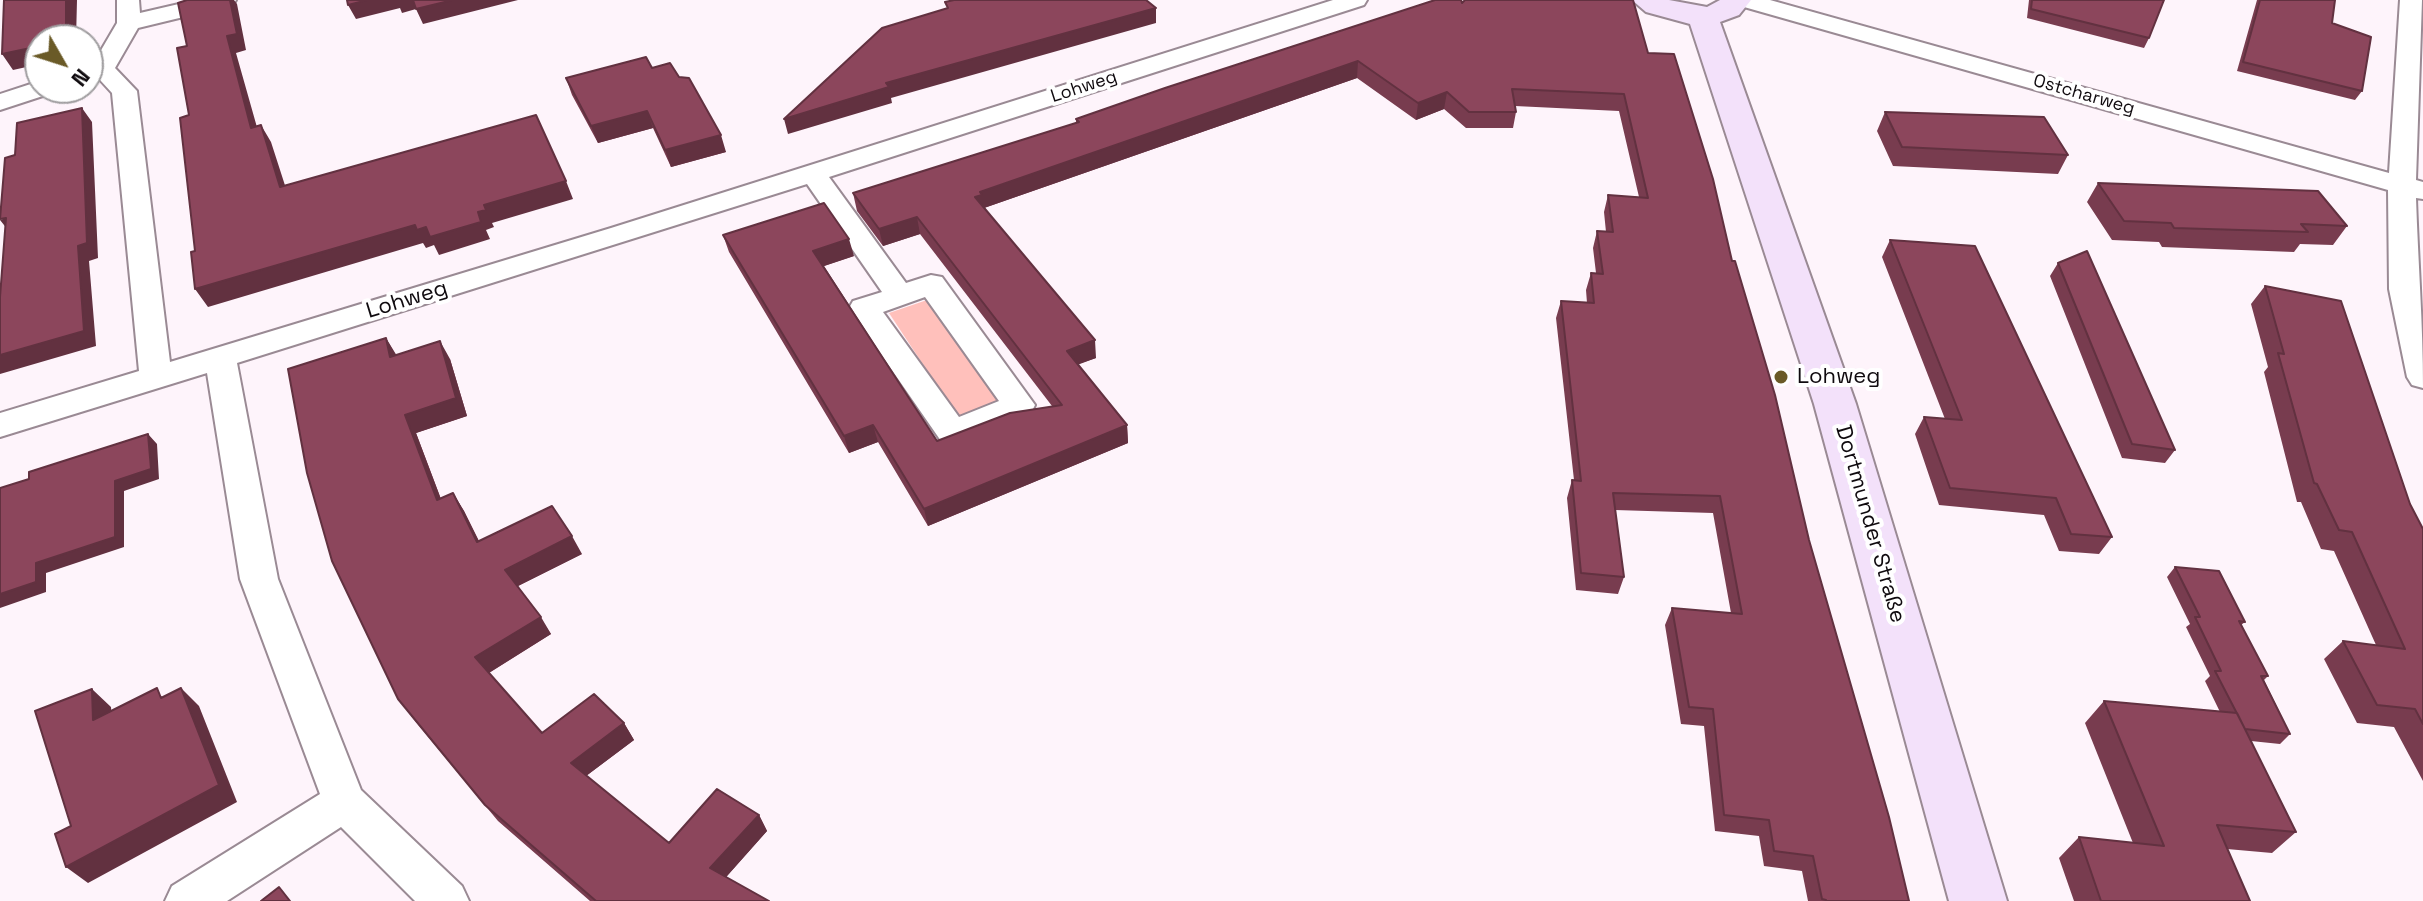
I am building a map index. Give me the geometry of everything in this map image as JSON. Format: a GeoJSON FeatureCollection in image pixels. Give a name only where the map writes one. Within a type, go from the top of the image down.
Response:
{"type":"FeatureCollection","features":[{"type":"Feature","properties":{"kind":"main road","name":"Dortmunder Straße"},"geometry":{"type":"LineString","coordinates":[[1647,0],[1674,12],[1719,8],[1978,901]]}},
{"type":"Feature","properties":{"kind":"street"},"geometry":{"type":"LineString","coordinates":[[104,55],[129,12],[225,0]]}},
{"type":"Feature","properties":{"kind":"street","name":"Lohweg"},"geometry":{"type":"LineString","coordinates":[[0,425],[813,173],[1356,0]]}},
{"type":"Feature","properties":{"kind":"street","name":"Ostcharweg"},"geometry":{"type":"LineString","coordinates":[[1745,0],[2413,188]]}},
{"type":"Feature","properties":{"kind":"street"},"geometry":{"type":"LineString","coordinates":[[2415,6],[2413,188],[2404,289],[2423,377]]}},
{"type":"Feature","properties":{"kind":"street"},"geometry":{"type":"LineString","coordinates":[[104,77],[124,91],[156,378]]}},
{"type":"Feature","properties":{"kind":"street"},"geometry":{"type":"LineString","coordinates":[[0,102],[24,94]]}},
{"type":"Feature","properties":{"kind":"street"},"geometry":{"type":"LineString","coordinates":[[813,173],[900,296]]}},
{"type":"Feature","properties":{"kind":"street"},"geometry":{"type":"LineString","coordinates":[[931,284],[1019,405],[953,433],[864,308],[900,296],[931,284]]}},
{"type":"Feature","properties":{"kind":"street"},"geometry":{"type":"LineString","coordinates":[[220,357],[259,579],[344,802],[446,901]]}},
{"type":"Feature","properties":{"kind":"street"},"geometry":{"type":"LineString","coordinates":[[188,901],[344,802]]}},
{"type":"Feature","properties":{"kind":"shaded area"},"geometry":{"type":"Polygon","coordinates":[[[927,300],[1002,402],[959,419],[889,313],[927,300]]]}},
{"type":"Feature","properties":{"kind":"building"},"geometry":{"type":"Polygon","coordinates":[[[4,0],[66,0],[66,24],[24,24],[24,49],[2,54],[4,0]]]}},
{"type":"Feature","properties":{"kind":"building"},"geometry":{"type":"Polygon","coordinates":[[[187,0],[230,0],[237,34],[227,36],[251,128],[261,125],[280,187],[536,115],[566,181],[484,205],[486,210],[478,212],[481,222],[430,237],[426,227],[417,230],[415,225],[195,289],[191,252],[195,251],[180,118],[189,115],[177,48],[187,46],[178,3],[187,0]]]}},
{"type":"Feature","properties":{"kind":"building"},"geometry":{"type":"Polygon","coordinates":[[[347,0],[368,0],[348,5],[347,0]]]}},
{"type":"Feature","properties":{"kind":"building"},"geometry":{"type":"Polygon","coordinates":[[[413,0],[453,0],[416,9],[413,0]]]}},
{"type":"Feature","properties":{"kind":"building"},"geometry":{"type":"Polygon","coordinates":[[[1146,0],[1156,8],[886,83],[889,87],[784,119],[882,28],[948,8],[945,2],[1146,0]]]}},
{"type":"Feature","properties":{"kind":"building"},"geometry":{"type":"Polygon","coordinates":[[[1435,0],[1461,0],[1462,3],[1465,0],[1633,0],[1648,53],[1674,54],[1713,179],[1732,261],[1735,261],[1775,395],[1809,540],[1889,817],[1909,901],[1826,901],[1822,899],[1813,856],[1774,851],[1769,820],[1724,815],[1713,709],[1689,707],[1672,608],[1742,614],[1720,496],[1613,493],[1624,577],[1581,573],[1572,480],[1581,481],[1561,301],[1594,303],[1591,273],[1603,274],[1597,231],[1613,232],[1608,195],[1648,198],[1624,94],[1512,89],[1516,112],[1469,112],[1447,92],[1418,103],[1358,61],[980,192],[982,195],[975,197],[1095,340],[1067,351],[1127,425],[924,509],[873,425],[844,436],[723,235],[824,203],[849,239],[813,251],[937,441],[1010,413],[1062,405],[917,217],[879,229],[853,193],[1079,122],[1076,119],[1165,88],[1435,0]]]}},
{"type":"Feature","properties":{"kind":"building"},"geometry":{"type":"Polygon","coordinates":[[[2032,0],[2164,0],[2149,38],[2031,9],[2032,0]]]}},
{"type":"Feature","properties":{"kind":"building"},"geometry":{"type":"Polygon","coordinates":[[[2260,0],[2335,0],[2332,23],[2371,37],[2362,91],[2243,62],[2260,0]]]}},
{"type":"Feature","properties":{"kind":"building"},"geometry":{"type":"Polygon","coordinates":[[[646,57],[652,68],[670,63],[679,77],[689,78],[721,135],[665,150],[647,111],[591,126],[566,78],[646,57]]]}},
{"type":"Feature","properties":{"kind":"building"},"geometry":{"type":"Polygon","coordinates":[[[82,108],[87,243],[78,246],[84,331],[0,355],[0,297],[6,218],[0,219],[5,158],[15,155],[17,123],[82,108]]]}},
{"type":"Feature","properties":{"kind":"building"},"geometry":{"type":"Polygon","coordinates":[[[1885,112],[2044,117],[2068,155],[1902,147],[1885,112]]]}},
{"type":"Feature","properties":{"kind":"building"},"geometry":{"type":"Polygon","coordinates":[[[2098,183],[2318,191],[2347,226],[2301,224],[2308,232],[2174,228],[2171,223],[2124,221],[2098,183]]]}},
{"type":"Feature","properties":{"kind":"building"},"geometry":{"type":"Polygon","coordinates":[[[1890,240],[1975,246],[2112,537],[2071,534],[2056,498],[1950,488],[1924,417],[1962,420],[1890,240]]]}},
{"type":"Feature","properties":{"kind":"building"},"geometry":{"type":"Polygon","coordinates":[[[2087,251],[2175,450],[2132,444],[2058,263],[2087,251]]]}},
{"type":"Feature","properties":{"kind":"building"},"geometry":{"type":"Polygon","coordinates":[[[2265,286],[2341,301],[2410,504],[2423,529],[2423,724],[2415,709],[2377,705],[2343,641],[2405,649],[2352,532],[2339,530],[2314,483],[2278,353],[2284,354],[2265,286]]]}},
{"type":"Feature","properties":{"kind":"building"},"geometry":{"type":"Polygon","coordinates":[[[386,338],[390,357],[440,341],[456,398],[405,415],[437,500],[453,493],[477,542],[552,506],[572,536],[505,570],[541,617],[475,657],[542,733],[594,694],[624,723],[571,763],[669,843],[717,789],[759,815],[710,868],[769,901],[596,901],[485,805],[398,699],[332,561],[307,473],[288,369],[386,338]]]}},
{"type":"Feature","properties":{"kind":"building"},"geometry":{"type":"Polygon","coordinates":[[[148,434],[151,469],[115,481],[115,537],[36,563],[36,582],[0,594],[0,488],[29,479],[29,472],[148,434]]]}},
{"type":"Feature","properties":{"kind":"building"},"geometry":{"type":"Polygon","coordinates":[[[2175,567],[2219,571],[2245,622],[2239,621],[2268,676],[2261,676],[2290,734],[2245,729],[2215,671],[2221,671],[2195,617],[2200,617],[2175,567]]]}},
{"type":"Feature","properties":{"kind":"building"},"geometry":{"type":"Polygon","coordinates":[[[157,688],[161,698],[181,688],[219,785],[66,867],[55,834],[71,826],[35,711],[92,689],[93,720],[157,688]]]}},
{"type":"Feature","properties":{"kind":"building"},"geometry":{"type":"Polygon","coordinates":[[[2104,701],[2237,713],[2296,832],[2217,825],[2250,901],[2101,901],[2079,837],[2164,846],[2104,701]]]}},
{"type":"Feature","properties":{"kind":"building"},"geometry":{"type":"Polygon","coordinates":[[[279,887],[290,901],[261,901],[279,887]]]}},
{"type":"Feature","properties":{"kind":"place","name":"Lohweg"},"geometry":{"type":"Point","coordinates":[1781,377]}}]}
